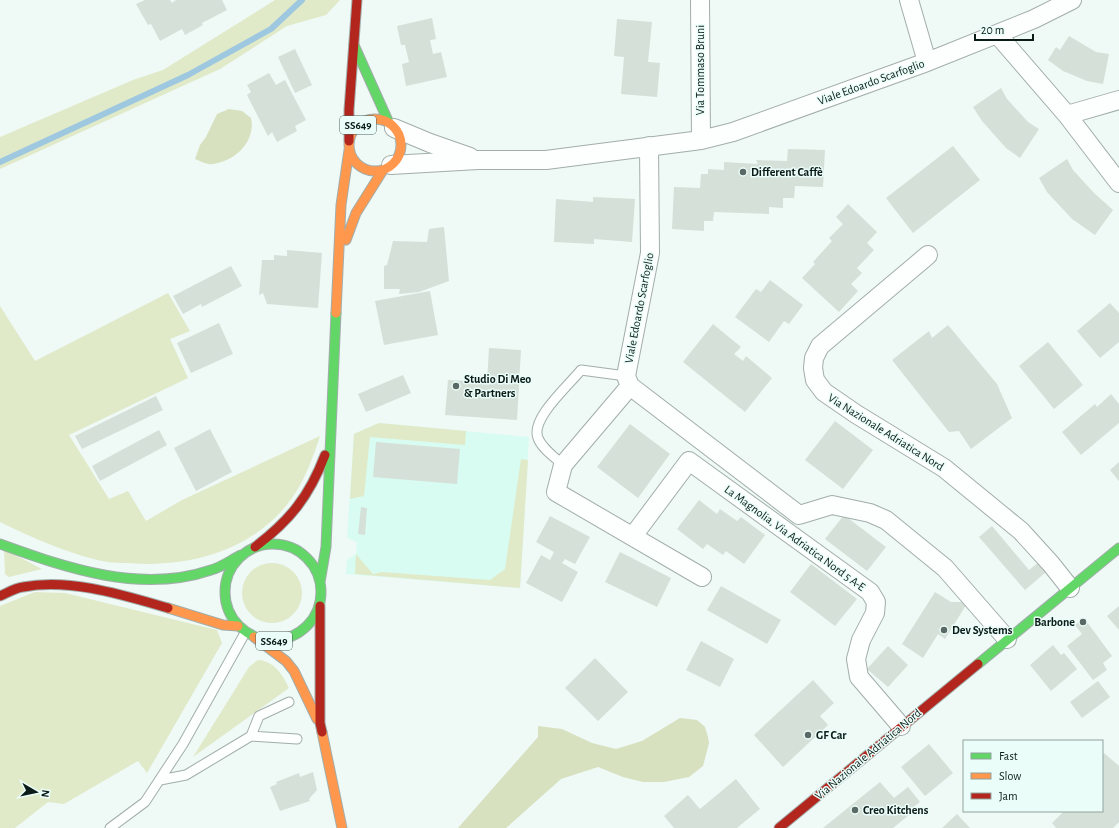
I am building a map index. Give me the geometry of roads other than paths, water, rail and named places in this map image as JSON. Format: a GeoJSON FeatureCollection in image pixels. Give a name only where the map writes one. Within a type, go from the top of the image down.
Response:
{"type":"FeatureCollection","features":[{"type":"Feature","properties":{"kind":"main road","name":"SS649"},"geometry":{"type":"LineString","coordinates":[[342,828],[320,723],[320,582],[326,547],[341,205],[349,146],[349,110],[357,0]]}},
{"type":"Feature","properties":{"kind":"main road","name":"SS649"},"geometry":{"type":"LineString","coordinates":[[354,43],[391,126]]}},
{"type":"Feature","properties":{"kind":"main road","name":"SS649"},"geometry":{"type":"LineString","coordinates":[[338,260],[356,213],[387,167],[400,151],[399,135],[391,126],[381,120],[364,121],[354,130],[349,146],[352,158],[358,165],[366,170],[387,167]]}},
{"type":"Feature","properties":{"kind":"main road","name":"SS649"},"geometry":{"type":"LineString","coordinates":[[320,723],[290,666],[286,661],[238,626],[229,613],[225,598],[226,582],[231,568],[241,555],[255,547],[276,531],[298,509],[312,488],[332,435]]}},
{"type":"Feature","properties":{"kind":"main road"},"geometry":{"type":"LineString","coordinates":[[0,544],[43,560],[103,574],[143,579],[170,578],[206,572],[241,555]]}},
{"type":"Feature","properties":{"kind":"main road","name":"SS649"},"geometry":{"type":"LineString","coordinates":[[255,547],[272,544],[283,545],[303,554],[314,566],[320,582]]}},
{"type":"Feature","properties":{"kind":"main road","name":"Via Nazionale Adriatica Nord"},"geometry":{"type":"LineString","coordinates":[[779,828],[1119,548]]}},
{"type":"Feature","properties":{"kind":"main road"},"geometry":{"type":"LineString","coordinates":[[0,596],[21,588],[39,586],[74,587],[110,593],[223,625],[238,626]]}},
{"type":"Feature","properties":{"kind":"main road","name":"SS649"},"geometry":{"type":"LineString","coordinates":[[250,635],[269,641],[286,639],[301,632],[312,620],[320,606]]}},
{"type":"Feature","properties":{"kind":"street","name":"Via Tommaso Bruni"},"geometry":{"type":"LineString","coordinates":[[700,0],[701,140]]}},
{"type":"Feature","properties":{"kind":"street"},"geometry":{"type":"LineString","coordinates":[[910,0],[926,62]]}},
{"type":"Feature","properties":{"kind":"street","name":"Viale Edoardo Scarfoglio"},"geometry":{"type":"LineString","coordinates":[[387,167],[478,160],[546,160],[701,140],[733,132],[926,62],[1034,19],[1072,0]]}},
{"type":"Feature","properties":{"kind":"street"},"geometry":{"type":"LineString","coordinates":[[997,34],[1067,115],[1119,183]]}},
{"type":"Feature","properties":{"kind":"street"},"geometry":{"type":"LineString","coordinates":[[1067,115],[1119,100]]}},
{"type":"Feature","properties":{"kind":"street","name":"Viale Edoardo Scarfoglio"},"geometry":{"type":"LineString","coordinates":[[391,126],[430,143],[478,160]]}},
{"type":"Feature","properties":{"kind":"street","name":"Viale Edoardo Scarfoglio"},"geometry":{"type":"LineString","coordinates":[[649,146],[650,253],[628,381],[564,465],[556,492],[702,577]]}},
{"type":"Feature","properties":{"kind":"street","name":"Via Nazionale Adriatica Nord"},"geometry":{"type":"LineString","coordinates":[[928,255],[820,346],[814,358],[813,368],[815,380],[824,392],[856,414],[944,468],[1021,531],[1051,564],[1070,588]]}},
{"type":"Feature","properties":{"kind":"street"},"geometry":{"type":"LineString","coordinates":[[628,381],[799,515],[832,505],[870,513],[886,520],[945,568],[1007,639]]}},
{"type":"Feature","properties":{"kind":"street","name":"La Magnolia, Via Adriatica Nord 5 A-E"},"geometry":{"type":"LineString","coordinates":[[633,536],[689,461],[870,592],[876,602],[875,613],[861,640],[856,659],[859,677],[902,726]]}},
{"type":"Feature","properties":{"kind":"lane"},"geometry":{"type":"LineString","coordinates":[[564,465],[542,444],[538,438],[536,431],[546,410],[581,370],[628,381]]}},
{"type":"Feature","properties":{"kind":"lane"},"geometry":{"type":"LineString","coordinates":[[110,828],[145,802],[250,635]]}},
{"type":"Feature","properties":{"kind":"lane"},"geometry":{"type":"LineString","coordinates":[[251,736],[259,716],[289,702]]}},
{"type":"Feature","properties":{"kind":"lane"},"geometry":{"type":"LineString","coordinates":[[160,780],[186,775],[251,736],[297,739]]}},
{"type":"Feature","properties":{"kind":"waterway"},"geometry":{"type":"LineString","coordinates":[[0,162],[188,75],[271,29],[302,0]]}},
{"type":"Feature","properties":{"kind":"place","name":"Different Caffè"},"geometry":{"type":"Point","coordinates":[743,172]}},
{"type":"Feature","properties":{"kind":"place","name":"Studio Di Meo & Partners"},"geometry":{"type":"Point","coordinates":[456,386]}},
{"type":"Feature","properties":{"kind":"place","name":"Barbone"},"geometry":{"type":"Point","coordinates":[1083,622]}},
{"type":"Feature","properties":{"kind":"place","name":"Dev Systems"},"geometry":{"type":"Point","coordinates":[944,630]}},
{"type":"Feature","properties":{"kind":"place","name":"GF Car"},"geometry":{"type":"Point","coordinates":[808,735]}},
{"type":"Feature","properties":{"kind":"place","name":"Creo Kitchens"},"geometry":{"type":"Point","coordinates":[855,810]}}]}
